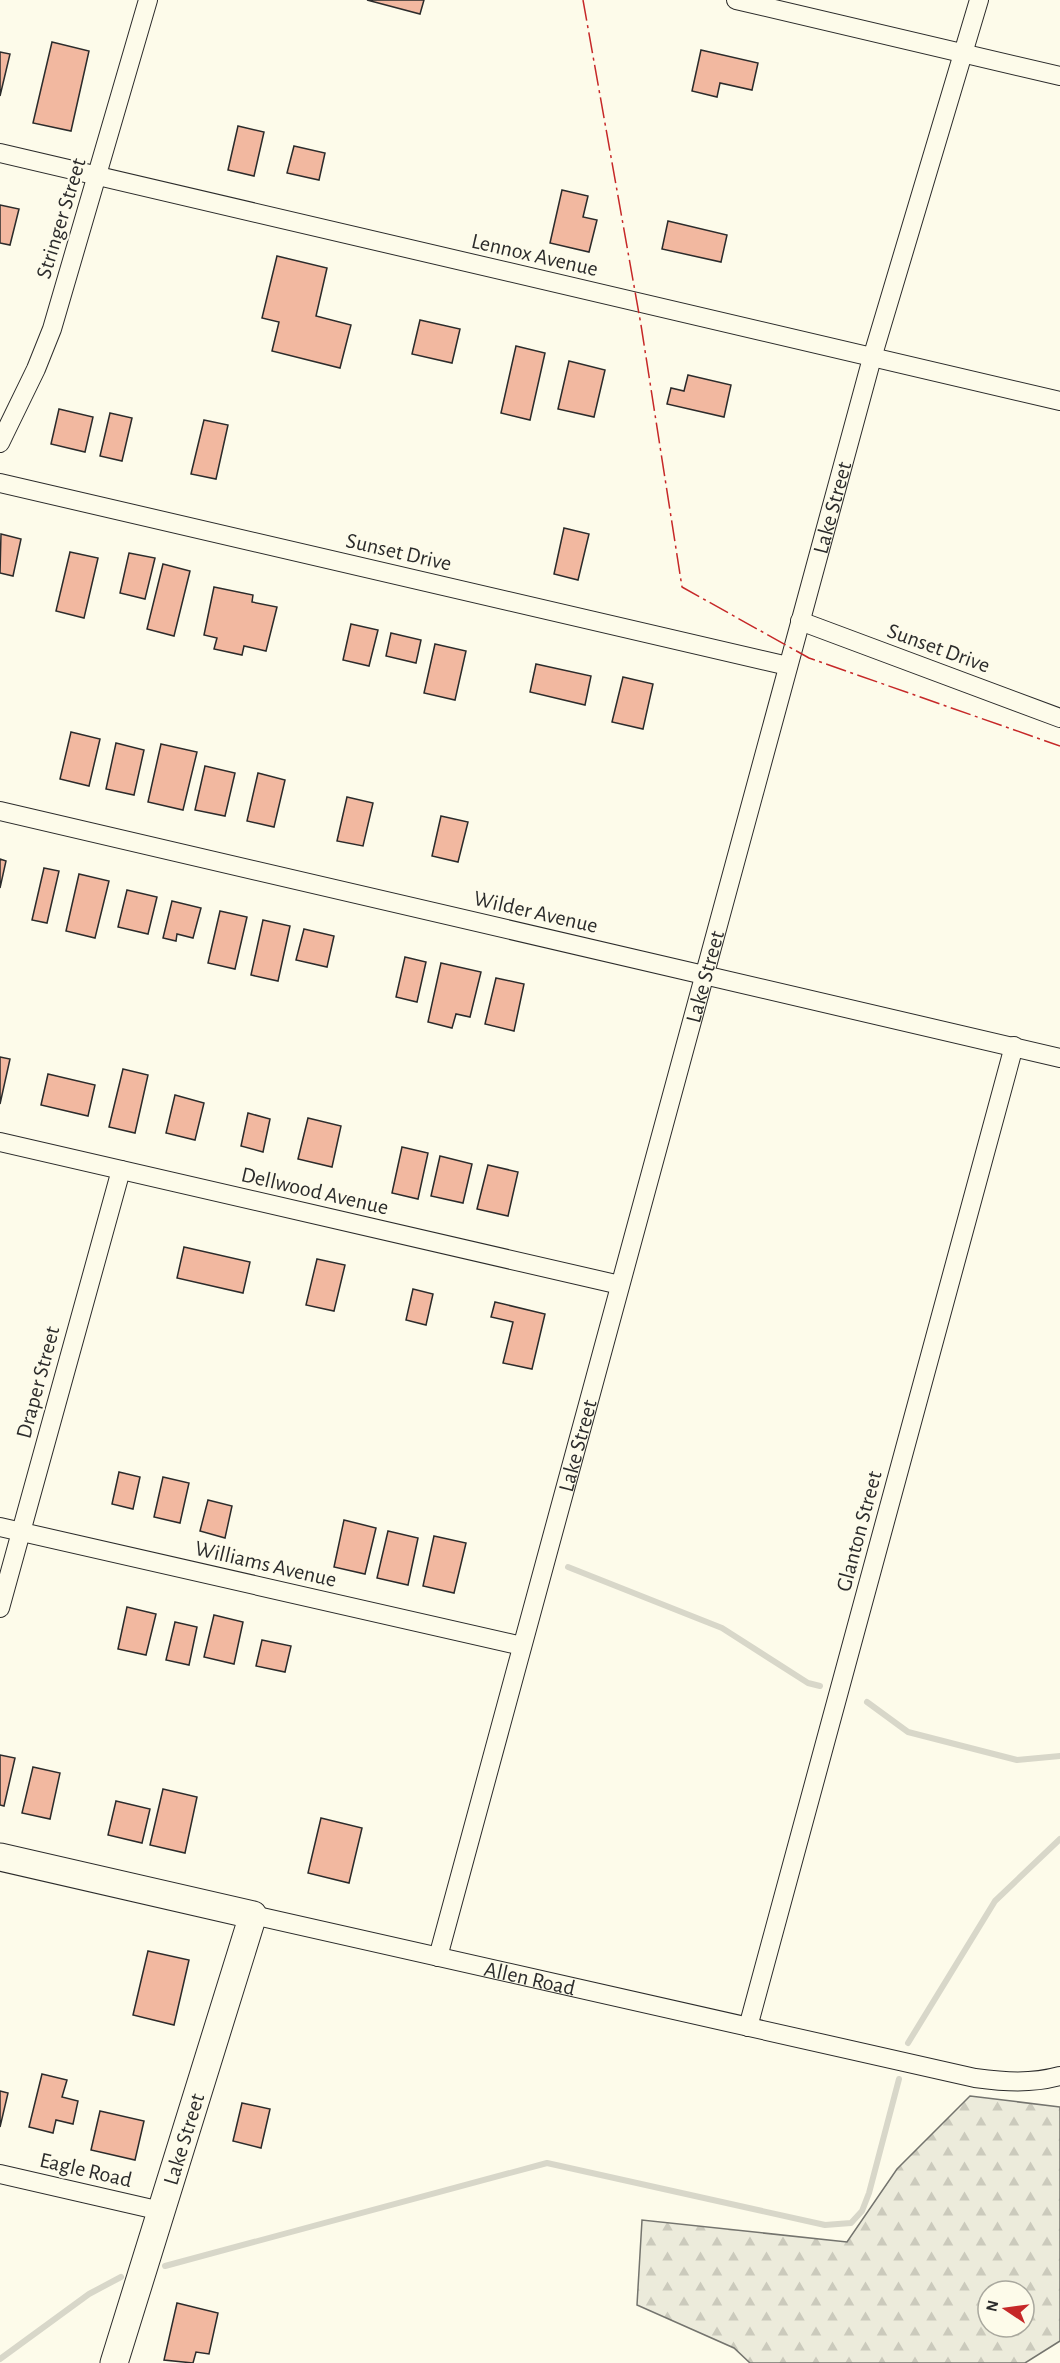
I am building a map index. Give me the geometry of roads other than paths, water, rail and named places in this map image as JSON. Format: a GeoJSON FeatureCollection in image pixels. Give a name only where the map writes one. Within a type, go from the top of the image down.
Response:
{"type":"FeatureCollection","features":[{"type":"Feature","properties":{"kind":"street","name":"Stringer Street"},"geometry":{"type":"LineString","coordinates":[[0,443],[19,408],[52,329],[148,0]]}},
{"type":"Feature","properties":{"kind":"street"},"geometry":{"type":"LineString","coordinates":[[736,0],[1060,76]]}},
{"type":"Feature","properties":{"kind":"street","name":"Lake Street"},"geometry":{"type":"LineString","coordinates":[[438,1957],[872,358],[979,0]]}},
{"type":"Feature","properties":{"kind":"street","name":"Lennox Avenue"},"geometry":{"type":"LineString","coordinates":[[0,153],[1060,401]]}},
{"type":"Feature","properties":{"kind":"street","name":"Sunset Drive"},"geometry":{"type":"LineString","coordinates":[[0,483],[788,666]]}},
{"type":"Feature","properties":{"kind":"street","name":"Sunset Drive"},"geometry":{"type":"LineString","coordinates":[[800,621],[1060,718]]}},
{"type":"Feature","properties":{"kind":"street","name":"Wilder Avenue"},"geometry":{"type":"LineString","coordinates":[[0,812],[1060,1058]]}},
{"type":"Feature","properties":{"kind":"street","name":"Glanton Street"},"geometry":{"type":"LineString","coordinates":[[748,2027],[1014,1046]]}},
{"type":"Feature","properties":{"kind":"street","name":"Dellwood Avenue"},"geometry":{"type":"LineString","coordinates":[[0,1142],[620,1285]]}},
{"type":"Feature","properties":{"kind":"street","name":"Draper Street"},"geometry":{"type":"LineString","coordinates":[[0,1608],[121,1170]]}},
{"type":"Feature","properties":{"kind":"street","name":"Williams Avenue"},"geometry":{"type":"LineString","coordinates":[[0,1527],[522,1646]]}},
{"type":"Feature","properties":{"kind":"street","name":"Allen Road"},"geometry":{"type":"LineString","coordinates":[[0,1857],[975,2078],[1008,2082],[1040,2082],[1060,2076]]}},
{"type":"Feature","properties":{"kind":"street","name":"Lake Street"},"geometry":{"type":"LineString","coordinates":[[114,2363],[253,1915]]}},
{"type":"Feature","properties":{"kind":"street","name":"Eagle Road"},"geometry":{"type":"LineString","coordinates":[[0,2174],[161,2211]]}},
{"type":"Feature","properties":{"kind":"waterway"},"geometry":{"type":"LineString","coordinates":[[568,1567],[722,1628],[808,1683],[820,1686]]}},
{"type":"Feature","properties":{"kind":"waterway"},"geometry":{"type":"LineString","coordinates":[[867,1702],[908,1732],[1017,1760],[1060,1756]]}},
{"type":"Feature","properties":{"kind":"waterway"},"geometry":{"type":"LineString","coordinates":[[908,2043],[995,1901],[1060,1839]]}},
{"type":"Feature","properties":{"kind":"waterway"},"geometry":{"type":"LineString","coordinates":[[165,2266],[547,2163],[825,2225],[851,2223],[862,2211],[869,2193],[899,2079]]}},
{"type":"Feature","properties":{"kind":"waterway"},"geometry":{"type":"LineString","coordinates":[[0,2359],[89,2294],[121,2277]]}}]}
